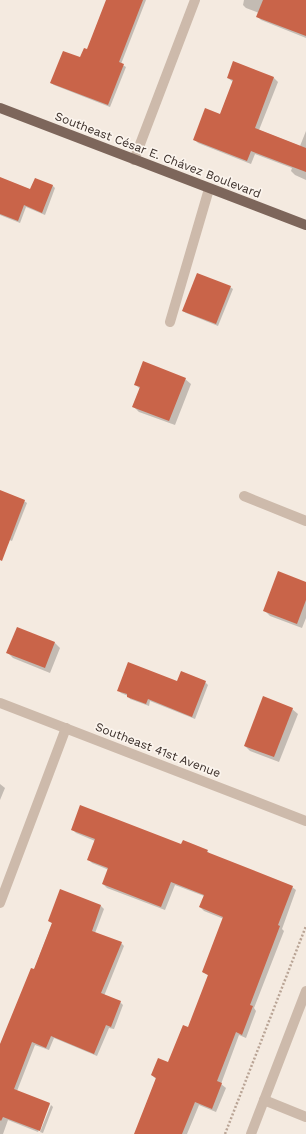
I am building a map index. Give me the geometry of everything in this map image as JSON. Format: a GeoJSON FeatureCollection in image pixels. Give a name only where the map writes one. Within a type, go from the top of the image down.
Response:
{"type":"FeatureCollection","features":[{"type":"Feature","properties":{"kind":"main road","name":"Southeast César E. Chávez Boulevard"},"geometry":{"type":"LineString","coordinates":[[0,108],[306,225]]}},
{"type":"Feature","properties":{"kind":"street"},"geometry":{"type":"LineString","coordinates":[[134,160],[195,0]]}},
{"type":"Feature","properties":{"kind":"street"},"geometry":{"type":"LineString","coordinates":[[170,322],[209,189]]}},
{"type":"Feature","properties":{"kind":"street"},"geometry":{"type":"LineString","coordinates":[[244,496],[306,521]]}},
{"type":"Feature","properties":{"kind":"street","name":"Southeast 41st Avenue"},"geometry":{"type":"LineString","coordinates":[[0,703],[306,820]]}},
{"type":"Feature","properties":{"kind":"street"},"geometry":{"type":"LineString","coordinates":[[0,903],[66,728]]}},
{"type":"Feature","properties":{"kind":"street"},"geometry":{"type":"LineString","coordinates":[[251,1134],[306,991]]}},
{"type":"Feature","properties":{"kind":"street"},"geometry":{"type":"LineString","coordinates":[[264,1100],[306,1117]]}},
{"type":"Feature","properties":{"kind":"path"},"geometry":{"type":"LineString","coordinates":[[225,1134],[306,926]]}},
{"type":"Feature","properties":{"kind":"building"},"geometry":{"type":"Polygon","coordinates":[[[106,0],[143,0],[119,62],[124,64],[108,105],[50,83],[63,51],[80,57],[84,48],[87,49],[106,0]]]}},
{"type":"Feature","properties":{"kind":"building"},"geometry":{"type":"Polygon","coordinates":[[[263,0],[306,0],[306,36],[256,17],[263,0]]]}},
{"type":"Feature","properties":{"kind":"building"},"geometry":{"type":"Polygon","coordinates":[[[233,61],[274,77],[255,128],[306,148],[306,172],[251,151],[247,161],[193,140],[205,108],[220,114],[233,80],[227,78],[233,61]]]}},
{"type":"Feature","properties":{"kind":"building"},"geometry":{"type":"Polygon","coordinates":[[[0,177],[30,189],[35,178],[53,185],[42,213],[24,205],[18,221],[0,214],[0,177]]]}},
{"type":"Feature","properties":{"kind":"building"},"geometry":{"type":"Polygon","coordinates":[[[197,273],[231,286],[216,324],[182,311],[197,273]]]}},
{"type":"Feature","properties":{"kind":"building"},"geometry":{"type":"Polygon","coordinates":[[[143,361],[186,378],[169,421],[132,407],[140,387],[134,385],[143,361]]]}},
{"type":"Feature","properties":{"kind":"building"},"geometry":{"type":"Polygon","coordinates":[[[0,490],[25,500],[2,561],[0,560],[0,490]]]}},
{"type":"Feature","properties":{"kind":"building"},"geometry":{"type":"Polygon","coordinates":[[[278,571],[306,582],[306,600],[297,624],[263,611],[278,571]]]}},
{"type":"Feature","properties":{"kind":"building"},"geometry":{"type":"Polygon","coordinates":[[[17,627],[55,642],[45,668],[6,653],[17,627]]]}},
{"type":"Feature","properties":{"kind":"building"},"geometry":{"type":"Polygon","coordinates":[[[128,662],[177,681],[181,671],[206,681],[192,717],[148,699],[146,704],[127,697],[127,694],[117,691],[128,662]]]}},
{"type":"Feature","properties":{"kind":"building"},"geometry":{"type":"Polygon","coordinates":[[[263,696],[293,708],[274,757],[244,746],[263,696]]]}},
{"type":"Feature","properties":{"kind":"building"},"geometry":{"type":"Polygon","coordinates":[[[80,805],[181,844],[183,840],[208,850],[207,852],[293,886],[278,925],[280,926],[250,1005],[253,1006],[242,1035],[236,1032],[217,1081],[222,1083],[212,1109],[195,1102],[182,1134],[134,1134],[156,1078],[151,1075],[158,1058],[168,1062],[183,1025],[188,1027],[208,975],[202,972],[223,917],[199,907],[204,895],[171,882],[161,907],[102,884],[108,868],[87,860],[95,839],[71,830],[80,805]]]}},
{"type":"Feature","properties":{"kind":"building"},"geometry":{"type":"Polygon","coordinates":[[[60,889],[101,905],[92,931],[122,942],[101,993],[121,1001],[111,1027],[106,1025],[94,1054],[51,1036],[46,1048],[32,1042],[14,1089],[50,1103],[40,1131],[3,1117],[1,1121],[0,1120],[0,1044],[31,968],[34,969],[52,923],[48,921],[60,889]]]}}]}
